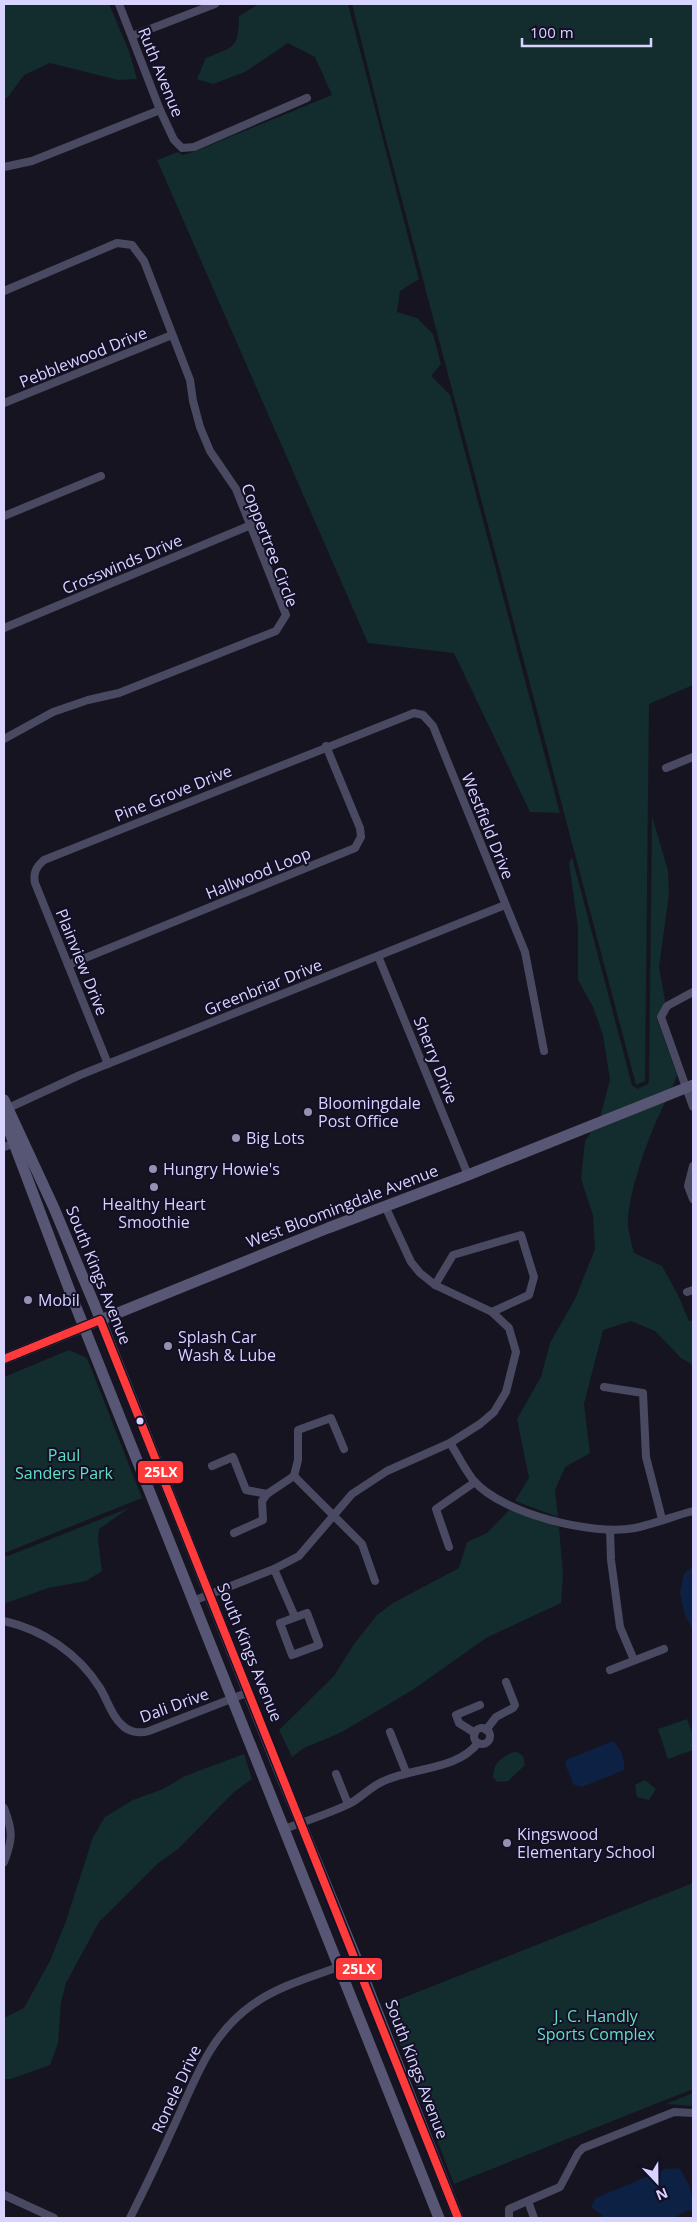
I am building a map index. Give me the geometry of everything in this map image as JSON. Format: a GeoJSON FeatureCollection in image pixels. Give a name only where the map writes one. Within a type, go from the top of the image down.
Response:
{"type":"FeatureCollection","features":[{"type":"Feature","properties":{"kind":"main road","name":"West Bloomingdale Avenue"},"geometry":{"type":"LineString","coordinates":[[4,1359],[689,1086]]}},
{"type":"Feature","properties":{"kind":"main road","name":"South Kings Avenue"},"geometry":{"type":"LineString","coordinates":[[5,1107],[13,1143],[84,1326],[439,2218]]}},
{"type":"Feature","properties":{"kind":"main road","name":"South Kings Avenue"},"geometry":{"type":"LineString","coordinates":[[13,1143],[54,1208],[357,1960],[458,2218]]}},
{"type":"Feature","properties":{"kind":"street","name":"Ruth Avenue"},"geometry":{"type":"LineString","coordinates":[[119,4],[160,110],[174,140],[182,148],[194,147],[307,98]]}},
{"type":"Feature","properties":{"kind":"street"},"geometry":{"type":"LineString","coordinates":[[132,36],[214,4]]}},
{"type":"Feature","properties":{"kind":"street"},"geometry":{"type":"LineString","coordinates":[[4,167],[32,161],[160,110]]}},
{"type":"Feature","properties":{"kind":"street","name":"Coppertree Circle"},"geometry":{"type":"LineString","coordinates":[[4,291],[117,243],[132,245],[144,261],[190,380],[200,427],[210,451],[236,489],[286,615],[276,631],[119,693],[88,700],[52,712],[4,739]]}},
{"type":"Feature","properties":{"kind":"street","name":"Pebblewood Drive"},"geometry":{"type":"LineString","coordinates":[[4,404],[172,335]]}},
{"type":"Feature","properties":{"kind":"street"},"geometry":{"type":"LineString","coordinates":[[4,516],[101,476]]}},
{"type":"Feature","properties":{"kind":"street","name":"Crosswinds Drive"},"geometry":{"type":"LineString","coordinates":[[4,628],[251,525]]}},
{"type":"Feature","properties":{"kind":"street","name":"Westfield Drive"},"geometry":{"type":"LineString","coordinates":[[326,746],[408,714],[419,714],[426,718],[432,726],[525,952],[544,1051]]}},
{"type":"Feature","properties":{"kind":"street","name":"Pine Grove Drive"},"geometry":{"type":"LineString","coordinates":[[35,870],[44,860],[326,746]]}},
{"type":"Feature","properties":{"kind":"street","name":"Hallwood Loop"},"geometry":{"type":"LineString","coordinates":[[68,964],[355,848],[361,837],[360,828],[326,746]]}},
{"type":"Feature","properties":{"kind":"street"},"geometry":{"type":"LineString","coordinates":[[666,768],[693,756]]}},
{"type":"Feature","properties":{"kind":"street","name":"Plainview Drive"},"geometry":{"type":"LineString","coordinates":[[35,870],[35,883],[108,1064]]}},
{"type":"Feature","properties":{"kind":"street","name":"Greenbriar Drive"},"geometry":{"type":"LineString","coordinates":[[5,1107],[30,1099],[32,1096],[108,1064],[505,905]]}},
{"type":"Feature","properties":{"kind":"street","name":"Sherry Drive"},"geometry":{"type":"LineString","coordinates":[[378,956],[468,1175]]}},
{"type":"Feature","properties":{"kind":"street"},"geometry":{"type":"LineString","coordinates":[[693,992],[666,1006],[661,1017],[689,1086],[693,1107]]}},
{"type":"Feature","properties":{"kind":"street"},"geometry":{"type":"LineString","coordinates":[[693,1166],[688,1186],[693,1199]]}},
{"type":"Feature","properties":{"kind":"street"},"geometry":{"type":"LineString","coordinates":[[194,1601],[274,1569],[299,1556],[352,1494],[387,1471],[450,1442],[480,1424],[494,1412],[506,1392],[516,1352],[509,1328],[492,1312],[435,1285],[420,1273],[411,1262],[385,1206]]}},
{"type":"Feature","properties":{"kind":"street"},"geometry":{"type":"LineString","coordinates":[[435,1285],[453,1255],[522,1235],[534,1277],[529,1295],[492,1312]]}},
{"type":"Feature","properties":{"kind":"street"},"geometry":{"type":"LineString","coordinates":[[604,1387],[643,1393],[646,1457],[662,1519]]}},
{"type":"Feature","properties":{"kind":"street"},"geometry":{"type":"LineString","coordinates":[[234,1533],[263,1520],[262,1501],[267,1494],[294,1476],[298,1460],[298,1430],[331,1418],[344,1449]]}},
{"type":"Feature","properties":{"kind":"street"},"geometry":{"type":"LineString","coordinates":[[450,1442],[475,1482],[495,1496],[523,1510],[565,1524],[610,1530],[636,1528],[693,1511]]}},
{"type":"Feature","properties":{"kind":"street"},"geometry":{"type":"LineString","coordinates":[[212,1466],[233,1457],[246,1490],[267,1494]]}},
{"type":"Feature","properties":{"kind":"street"},"geometry":{"type":"LineString","coordinates":[[294,1476],[362,1544],[376,1581]]}},
{"type":"Feature","properties":{"kind":"street"},"geometry":{"type":"LineString","coordinates":[[449,1547],[436,1509],[475,1482]]}},
{"type":"Feature","properties":{"kind":"street"},"geometry":{"type":"LineString","coordinates":[[610,1530],[620,1627],[634,1660]]}},
{"type":"Feature","properties":{"kind":"street"},"geometry":{"type":"LineString","coordinates":[[274,1569],[295,1617]]}},
{"type":"Feature","properties":{"kind":"street"},"geometry":{"type":"LineString","coordinates":[[307,1613],[319,1644],[292,1654],[280,1623],[295,1617],[307,1613]]}},
{"type":"Feature","properties":{"kind":"street","name":"Dali Drive"},"geometry":{"type":"LineString","coordinates":[[4,1621],[35,1631],[65,1650],[94,1678],[119,1722],[132,1731],[149,1731],[248,1692]]}},
{"type":"Feature","properties":{"kind":"street"},"geometry":{"type":"LineString","coordinates":[[610,1670],[664,1649]]}},
{"type":"Feature","properties":{"kind":"street"},"geometry":{"type":"LineString","coordinates":[[486,1730],[496,1717],[513,1708],[515,1704],[506,1682]]}},
{"type":"Feature","properties":{"kind":"street"},"geometry":{"type":"LineString","coordinates":[[475,1733],[459,1722],[456,1715],[480,1705]]}},
{"type":"Feature","properties":{"kind":"street"},"geometry":{"type":"LineString","coordinates":[[480,1729],[486,1730],[490,1734],[490,1739],[484,1744],[478,1743],[475,1740],[475,1733],[480,1729]]}},
{"type":"Feature","properties":{"kind":"street"},"geometry":{"type":"LineString","coordinates":[[390,1732],[406,1772]]}},
{"type":"Feature","properties":{"kind":"street"},"geometry":{"type":"LineString","coordinates":[[284,1829],[348,1804],[382,1782],[406,1772],[450,1762],[470,1753],[478,1743]]}},
{"type":"Feature","properties":{"kind":"street"},"geometry":{"type":"LineString","coordinates":[[336,1774],[348,1804]]}},
{"type":"Feature","properties":{"kind":"street"},"geometry":{"type":"LineString","coordinates":[[4,1808],[10,1825],[12,1842],[4,1862]]}},
{"type":"Feature","properties":{"kind":"street","name":"Ronele Drive"},"geometry":{"type":"LineString","coordinates":[[130,2218],[206,2054],[223,2031],[241,2013],[263,1998],[357,1960]]}},
{"type":"Feature","properties":{"kind":"street"},"geometry":{"type":"LineString","coordinates":[[509,2218],[509,2209],[560,2187],[578,2152],[583,2148],[674,2112],[693,2113]]}},
{"type":"Feature","properties":{"kind":"street"},"geometry":{"type":"LineString","coordinates":[[4,2195],[54,2218]]}},
{"type":"Feature","properties":{"kind":"street"},"geometry":{"type":"LineString","coordinates":[[528,2201],[534,2218]]}},
{"type":"Feature","properties":{"kind":"green space"},"geometry":{"type":"Polygon","coordinates":[[[4,4],[109,4],[129,51],[137,79],[118,80],[50,63],[24,75],[8,97],[4,99],[4,4]]]}},
{"type":"Feature","properties":{"kind":"green space"},"geometry":{"type":"Polygon","coordinates":[[[259,4],[348,4],[419,279],[400,291],[397,312],[417,318],[433,334],[441,364],[431,376],[450,395],[560,813],[530,812],[454,653],[368,643],[157,160],[178,152],[183,155],[196,151],[332,95],[315,57],[288,43],[245,72],[213,84],[197,79],[206,58],[229,48],[236,41],[239,16],[259,4]]]}},
{"type":"Feature","properties":{"kind":"green space"},"geometry":{"type":"Polygon","coordinates":[[[352,4],[693,4],[693,685],[649,704],[645,1081],[636,1085],[385,136],[352,4]]]}},
{"type":"Feature","properties":{"kind":"green space"},"geometry":{"type":"Polygon","coordinates":[[[652,816],[668,871],[669,894],[659,967],[665,1001],[657,1019],[677,1075],[672,1088],[600,1117],[610,1080],[603,1035],[593,1007],[578,980],[578,927],[569,863],[572,857],[632,1085],[637,1089],[648,1084],[649,1081],[652,816]]]}},
{"type":"Feature","properties":{"kind":"green space"},"geometry":{"type":"Polygon","coordinates":[[[666,1101],[653,1128],[635,1181],[628,1214],[628,1227],[634,1253],[662,1266],[678,1295],[689,1321],[693,1321],[693,1365],[681,1358],[655,1331],[631,1321],[603,1330],[584,1404],[590,1453],[565,1467],[555,1490],[558,1517],[515,1501],[529,1478],[517,1419],[541,1377],[550,1343],[575,1299],[595,1249],[593,1215],[581,1179],[585,1141],[591,1132],[666,1101]]]}},
{"type":"Feature","properties":{"kind":"green space","name":"Paul Sanders Park"},"geometry":{"type":"Polygon","coordinates":[[[69,1350],[87,1358],[142,1498],[7,1552],[4,1551],[4,1377],[69,1350]]]}},
{"type":"Feature","properties":{"kind":"green space"},"geometry":{"type":"Polygon","coordinates":[[[129,1508],[99,1529],[98,1540],[102,1571],[86,1581],[48,1588],[4,1604],[4,1555],[8,1556],[129,1508]]]}},
{"type":"Feature","properties":{"kind":"green space"},"geometry":{"type":"Polygon","coordinates":[[[510,1509],[559,1527],[563,1575],[561,1603],[486,1638],[414,1689],[342,1732],[304,1748],[292,1757],[279,1730],[334,1676],[354,1644],[377,1615],[393,1603],[459,1568],[467,1542],[487,1533],[510,1509]]]}},
{"type":"Feature","properties":{"kind":"green space"},"geometry":{"type":"Polygon","coordinates":[[[687,1719],[693,1735],[693,1750],[668,1759],[658,1729],[687,1719]]]}},
{"type":"Feature","properties":{"kind":"green space"},"geometry":{"type":"Polygon","coordinates":[[[514,1752],[523,1756],[525,1765],[508,1781],[497,1782],[493,1777],[496,1764],[505,1756],[514,1752]]]}},
{"type":"Feature","properties":{"kind":"green space"},"geometry":{"type":"Polygon","coordinates":[[[244,1754],[252,1779],[234,1792],[178,1849],[157,1864],[99,1922],[66,1983],[61,2002],[58,2043],[50,2065],[11,2079],[4,2079],[4,2018],[24,2008],[50,1961],[66,1921],[93,1837],[105,1817],[133,1800],[163,1789],[185,1776],[244,1754]]]}},
{"type":"Feature","properties":{"kind":"green space"},"geometry":{"type":"Polygon","coordinates":[[[645,1780],[656,1789],[649,1800],[637,1797],[635,1785],[645,1780]]]}},
{"type":"Feature","properties":{"kind":"green space","name":"J. C. Handly Sports Complex"},"geometry":{"type":"Polygon","coordinates":[[[693,1883],[693,2089],[454,2184],[385,2005],[693,1883]]]}},
{"type":"Feature","properties":{"kind":"green space"},"geometry":{"type":"Polygon","coordinates":[[[693,2093],[693,2106],[666,2104],[693,2093]]]}},
{"type":"Feature","properties":{"kind":"water"},"geometry":{"type":"Polygon","coordinates":[[[693,1567],[693,1630],[685,1616],[680,1593],[684,1573],[693,1567]]]}},
{"type":"Feature","properties":{"kind":"water"},"geometry":{"type":"Polygon","coordinates":[[[613,1741],[622,1754],[624,1770],[582,1787],[574,1785],[565,1764],[566,1760],[613,1741]]]}},
{"type":"Feature","properties":{"kind":"water"},"geometry":{"type":"Polygon","coordinates":[[[679,2168],[690,2189],[693,2212],[689,2210],[673,2218],[601,2218],[602,2215],[591,2207],[596,2198],[665,2169],[679,2168]]]}},
{"type":"Feature","properties":{"kind":"transit line","name":"25LX"},"geometry":{"type":"LineString","coordinates":[[4,1359],[100,1320],[458,2218]]}},
{"type":"Feature","properties":{"kind":"place","name":"Bloomingdale Post Office"},"geometry":{"type":"Point","coordinates":[308,1112]}},
{"type":"Feature","properties":{"kind":"place","name":"Big Lots"},"geometry":{"type":"Point","coordinates":[236,1138]}},
{"type":"Feature","properties":{"kind":"place","name":"Hungry Howie's"},"geometry":{"type":"Point","coordinates":[153,1169]}},
{"type":"Feature","properties":{"kind":"place","name":"Healthy Heart Smoothie"},"geometry":{"type":"Point","coordinates":[154,1187]}},
{"type":"Feature","properties":{"kind":"place","name":"Mobil"},"geometry":{"type":"Point","coordinates":[28,1300]}},
{"type":"Feature","properties":{"kind":"place","name":"Splash Car Wash & Lube"},"geometry":{"type":"Point","coordinates":[168,1346]}},
{"type":"Feature","properties":{"kind":"place","name":"Kingswood Elementary School"},"geometry":{"type":"Point","coordinates":[507,1843]}}]}
